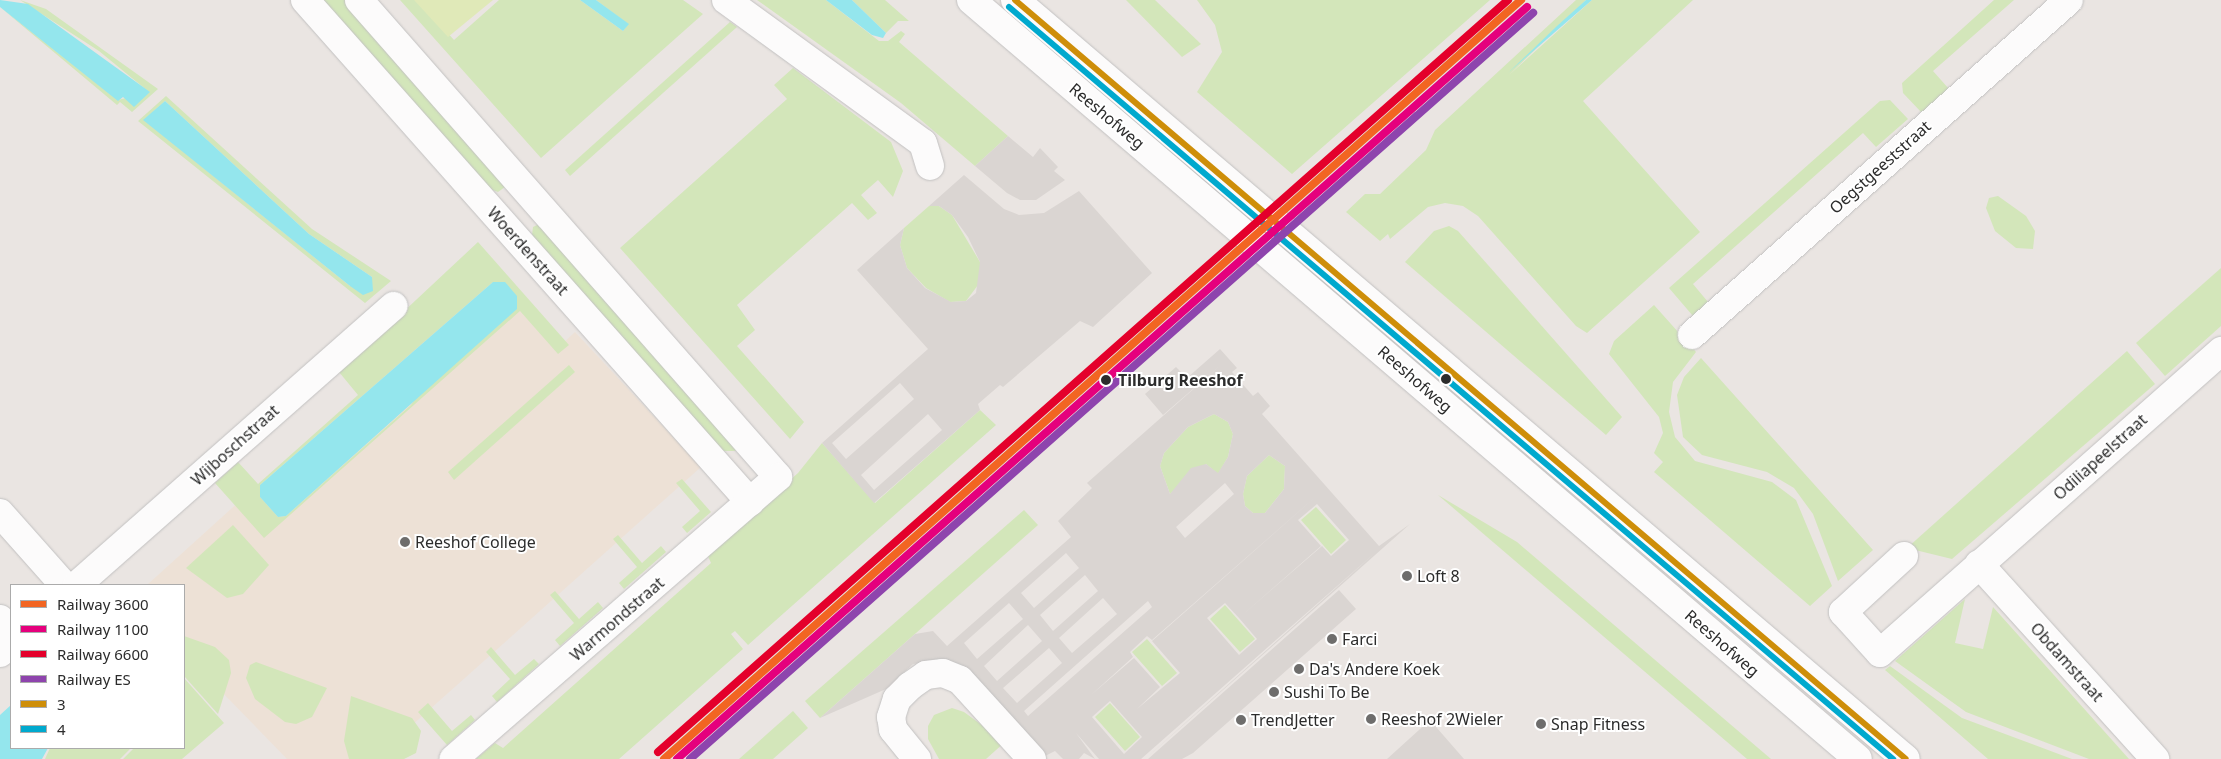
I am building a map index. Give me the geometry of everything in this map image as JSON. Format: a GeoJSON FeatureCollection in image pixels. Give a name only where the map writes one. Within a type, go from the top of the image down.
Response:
{"type":"FeatureCollection","features":[{"type":"Feature","properties":{"kind":"street","name":"Woerdenstraat"},"geometry":{"type":"LineString","coordinates":[[305,0],[750,502]]}},
{"type":"Feature","properties":{"kind":"street","name":"Warmondstraat"},"geometry":{"type":"LineString","coordinates":[[359,0],[778,477],[454,759]]}},
{"type":"Feature","properties":{"kind":"street"},"geometry":{"type":"LineString","coordinates":[[726,0],[923,143],[930,166]]}},
{"type":"Feature","properties":{"kind":"street","name":"Reeshofweg"},"geometry":{"type":"LineString","coordinates":[[971,0],[1858,759]]}},
{"type":"Feature","properties":{"kind":"street","name":"Reeshofweg"},"geometry":{"type":"LineString","coordinates":[[1015,0],[1906,759]]}},
{"type":"Feature","properties":{"kind":"street","name":"Oegstgeeststraat"},"geometry":{"type":"LineString","coordinates":[[1692,335],[2069,0]]}},
{"type":"Feature","properties":{"kind":"street","name":"Wijboschstraat"},"geometry":{"type":"LineString","coordinates":[[78,584],[393,306]]}},
{"type":"Feature","properties":{"kind":"street","name":"Odiliapeelstraat"},"geometry":{"type":"LineString","coordinates":[[1904,556],[1843,612],[1880,653],[2221,351]]}},
{"type":"Feature","properties":{"kind":"street"},"geometry":{"type":"LineString","coordinates":[[0,513],[63,584]]}},
{"type":"Feature","properties":{"kind":"street","name":"Obdamstraat"},"geometry":{"type":"LineString","coordinates":[[1980,564],[2154,759]]}},
{"type":"Feature","properties":{"kind":"street"},"geometry":{"type":"LineString","coordinates":[[0,619],[10,631]]}},
{"type":"Feature","properties":{"kind":"street"},"geometry":{"type":"LineString","coordinates":[[0,653],[10,644]]}},
{"type":"Feature","properties":{"kind":"street"},"geometry":{"type":"LineString","coordinates":[[917,759],[893,729],[891,717],[898,699],[910,686],[926,676],[943,673],[960,680],[1032,759]]}},
{"type":"Feature","properties":{"kind":"shaded area"},"geometry":{"type":"Polygon","coordinates":[[[1008,136],[1033,157],[1040,148],[1058,167],[1054,171],[1065,180],[1036,200],[1020,200],[1007,193],[975,166],[1008,136]]]}},
{"type":"Feature","properties":{"kind":"shaded area"},"geometry":{"type":"Polygon","coordinates":[[[964,175],[1004,209],[1019,215],[1044,213],[1079,191],[1152,273],[1093,327],[1080,321],[1003,387],[1000,385],[978,404],[980,410],[874,503],[822,443],[928,349],[857,270],[904,228],[900,245],[907,268],[925,288],[951,302],[966,301],[976,293],[980,262],[968,237],[952,215],[939,206],[929,206],[964,175]],[[900,383],[832,443],[846,459],[914,399],[900,383]],[[928,414],[861,475],[874,490],[942,430],[928,414]]]}},
{"type":"Feature","properties":{"kind":"shaded area","name":"Reeshof College"},"geometry":{"type":"Polygon","coordinates":[[[509,291],[561,345],[575,332],[701,467],[401,735],[352,759],[287,759],[217,687],[185,673],[185,584],[148,584],[242,499],[509,291]]]}},
{"type":"Feature","properties":{"kind":"shaded area"},"geometry":{"type":"Polygon","coordinates":[[[1220,349],[1237,368],[1232,372],[1253,396],[1258,392],[1270,406],[1262,414],[1379,546],[1410,524],[1145,759],[1377,551],[1141,759],[1099,759],[1076,733],[1095,759],[1084,753],[1079,759],[1063,759],[1055,751],[1045,756],[975,676],[941,660],[913,664],[886,689],[820,718],[915,634],[933,631],[947,646],[1071,537],[1058,521],[1092,488],[1087,483],[1223,363],[1163,415],[1145,394],[1176,367],[1187,378],[1220,349]],[[1214,414],[1188,427],[1164,453],[1160,466],[1170,494],[1191,468],[1206,464],[1218,473],[1228,457],[1233,434],[1228,422],[1214,414]],[[1269,455],[1247,476],[1243,494],[1245,506],[1253,513],[1265,513],[1284,489],[1285,466],[1269,455]],[[1225,483],[1176,527],[1185,538],[1234,494],[1225,483]],[[1321,492],[1152,640],[1147,636],[1130,652],[1133,657],[1091,695],[1134,658],[1160,687],[1137,709],[1180,673],[1152,641],[1321,492]],[[1317,504],[1298,520],[1321,546],[1239,618],[1322,546],[1331,556],[1349,540],[1317,504]],[[1066,553],[1021,593],[1034,608],[1079,568],[1066,553]],[[1085,575],[1040,615],[1053,631],[1098,591],[1085,575]],[[1103,598],[1059,638],[1072,653],[1117,614],[1103,598]],[[1148,601],[1024,711],[1028,716],[1152,607],[1148,601]],[[1009,603],[964,643],[977,659],[1023,619],[1009,603]],[[1225,603],[1207,618],[1239,655],[1257,639],[1225,603]],[[1028,625],[984,666],[997,681],[1042,641],[1028,625]],[[1049,648],[1003,688],[1017,703],[1062,663],[1049,648]],[[1110,701],[1092,717],[1124,754],[1142,737],[1110,701]]]}},
{"type":"Feature","properties":{"kind":"shaded area"},"geometry":{"type":"Polygon","coordinates":[[[1339,590],[1356,609],[1193,753],[1182,759],[1148,759],[1339,590]]]}},
{"type":"Feature","properties":{"kind":"shaded area"},"geometry":{"type":"Polygon","coordinates":[[[1430,720],[1464,759],[1387,759],[1430,720]]]}},
{"type":"Feature","properties":{"kind":"green space"},"geometry":{"type":"Polygon","coordinates":[[[20,0],[46,9],[158,89],[132,112],[120,102],[117,105],[0,7],[118,100],[149,92],[99,51],[20,0]]]}},
{"type":"Feature","properties":{"kind":"green space"},"geometry":{"type":"Polygon","coordinates":[[[322,0],[348,0],[506,183],[505,187],[498,192],[490,189],[322,0]]]}},
{"type":"Feature","properties":{"kind":"green space"},"geometry":{"type":"Polygon","coordinates":[[[400,0],[418,0],[454,40],[499,0],[580,0],[623,31],[628,24],[596,0],[683,0],[703,14],[541,158],[400,0]]]}},
{"type":"Feature","properties":{"kind":"green space"},"geometry":{"type":"Polygon","coordinates":[[[414,0],[493,0],[448,37],[414,0]]]}},
{"type":"Feature","properties":{"kind":"green space"},"geometry":{"type":"Polygon","coordinates":[[[757,0],[826,0],[879,41],[888,41],[901,31],[905,34],[899,42],[1008,136],[975,166],[901,103],[757,0]]]}},
{"type":"Feature","properties":{"kind":"green space"},"geometry":{"type":"Polygon","coordinates":[[[852,0],[885,0],[909,21],[898,21],[886,33],[852,0]]]}},
{"type":"Feature","properties":{"kind":"green space"},"geometry":{"type":"Polygon","coordinates":[[[1126,0],[1155,0],[1201,44],[1182,57],[1126,0]]]}},
{"type":"Feature","properties":{"kind":"green space"},"geometry":{"type":"Polygon","coordinates":[[[1197,0],[1490,0],[1292,174],[1197,92],[1222,52],[1215,25],[1197,0]]]}},
{"type":"Feature","properties":{"kind":"green space"},"geometry":{"type":"Polygon","coordinates":[[[1576,0],[1586,0],[1509,75],[1592,0],[1693,0],[1583,101],[1700,232],[1587,333],[1576,326],[1478,216],[1463,206],[1445,203],[1428,207],[1390,239],[1388,234],[1380,241],[1346,212],[1365,194],[1380,194],[1426,150],[1435,130],[1576,0]]]}},
{"type":"Feature","properties":{"kind":"green space"},"geometry":{"type":"Polygon","coordinates":[[[1994,0],[2014,0],[1933,71],[1949,89],[1922,113],[1903,93],[1902,83],[1994,0]]]}},
{"type":"Feature","properties":{"kind":"green space"},"geometry":{"type":"Polygon","coordinates":[[[730,22],[737,27],[570,176],[565,170],[730,22]]]}},
{"type":"Feature","properties":{"kind":"green space"},"geometry":{"type":"Polygon","coordinates":[[[793,68],[891,142],[903,171],[893,197],[878,180],[861,195],[877,213],[868,220],[852,203],[737,305],[755,330],[737,346],[804,422],[790,439],[620,248],[787,99],[774,85],[793,68]]]}},
{"type":"Feature","properties":{"kind":"green space"},"geometry":{"type":"Polygon","coordinates":[[[166,96],[312,229],[391,281],[365,303],[138,121],[166,96]],[[165,101],[144,120],[350,286],[372,277],[309,234],[165,101]]]}},
{"type":"Feature","properties":{"kind":"green space"},"geometry":{"type":"Polygon","coordinates":[[[1890,100],[1908,119],[1876,147],[1863,133],[1693,284],[1708,302],[1693,316],[1669,288],[1880,101],[1890,100]]]}},
{"type":"Feature","properties":{"kind":"green space"},"geometry":{"type":"Polygon","coordinates":[[[1998,196],[2026,216],[2035,231],[2033,249],[2016,248],[1995,231],[1986,208],[1989,198],[1998,196]]]}},
{"type":"Feature","properties":{"kind":"green space"},"geometry":{"type":"Polygon","coordinates":[[[929,206],[939,206],[952,215],[980,262],[981,281],[966,301],[950,302],[926,288],[907,268],[900,245],[904,228],[929,206]]]}},
{"type":"Feature","properties":{"kind":"green space"},"geometry":{"type":"Polygon","coordinates":[[[541,223],[737,448],[735,451],[721,451],[532,235],[533,227],[541,223]]]}},
{"type":"Feature","properties":{"kind":"green space"},"geometry":{"type":"Polygon","coordinates":[[[1449,226],[1458,231],[1622,417],[1606,435],[1405,262],[1434,231],[1449,226]]]}},
{"type":"Feature","properties":{"kind":"green space"},"geometry":{"type":"Polygon","coordinates":[[[478,242],[569,345],[558,354],[520,311],[264,538],[215,483],[238,462],[258,484],[358,395],[339,372],[478,242]],[[493,282],[260,485],[260,497],[278,517],[286,516],[411,405],[493,282]]]}},
{"type":"Feature","properties":{"kind":"green space"},"geometry":{"type":"Polygon","coordinates":[[[2221,268],[2221,326],[2165,376],[2136,343],[2221,268]]]}},
{"type":"Feature","properties":{"kind":"green space"},"geometry":{"type":"Polygon","coordinates":[[[1654,305],[1696,352],[1673,382],[1669,412],[1675,437],[1695,461],[1772,482],[1796,500],[1832,586],[1810,606],[1654,472],[1663,462],[1654,453],[1663,433],[1659,417],[1609,354],[1614,341],[1654,305]]]}},
{"type":"Feature","properties":{"kind":"green space"},"geometry":{"type":"Polygon","coordinates":[[[2127,351],[2155,384],[1952,559],[1907,548],[2127,351]]]}},
{"type":"Feature","properties":{"kind":"green space"},"geometry":{"type":"Polygon","coordinates":[[[1701,358],[1873,550],[1838,581],[1813,514],[1794,488],[1767,472],[1702,455],[1683,437],[1677,395],[1684,377],[1701,358]]]}},
{"type":"Feature","properties":{"kind":"green space"},"geometry":{"type":"Polygon","coordinates":[[[569,365],[575,372],[454,480],[448,472],[569,365]]]}},
{"type":"Feature","properties":{"kind":"green space"},"geometry":{"type":"Polygon","coordinates":[[[980,410],[996,425],[748,645],[735,631],[731,634],[743,649],[619,759],[476,759],[495,743],[503,748],[711,563],[707,554],[798,473],[822,443],[875,503],[980,410]]]}},
{"type":"Feature","properties":{"kind":"green space"},"geometry":{"type":"Polygon","coordinates":[[[1214,414],[1228,422],[1233,434],[1228,457],[1218,474],[1206,464],[1170,494],[1160,466],[1164,453],[1188,427],[1214,414]]]}},
{"type":"Feature","properties":{"kind":"green space"},"geometry":{"type":"Polygon","coordinates":[[[1269,455],[1285,466],[1284,489],[1265,513],[1253,513],[1245,506],[1243,494],[1247,476],[1269,455]]]}},
{"type":"Feature","properties":{"kind":"green space"},"geometry":{"type":"Polygon","coordinates":[[[682,479],[711,512],[687,533],[682,527],[700,511],[676,483],[682,479]]]}},
{"type":"Feature","properties":{"kind":"green space"},"geometry":{"type":"Polygon","coordinates":[[[1438,495],[1517,542],[1771,759],[1747,759],[1438,495]]]}},
{"type":"Feature","properties":{"kind":"green space"},"geometry":{"type":"Polygon","coordinates":[[[1316,507],[1346,540],[1331,554],[1301,520],[1316,507]]]}},
{"type":"Feature","properties":{"kind":"green space"},"geometry":{"type":"Polygon","coordinates":[[[1024,510],[1038,525],[820,718],[805,701],[1024,510]]]}},
{"type":"Feature","properties":{"kind":"green space"},"geometry":{"type":"Polygon","coordinates":[[[233,525],[269,565],[243,594],[227,598],[186,568],[233,525]]]}},
{"type":"Feature","properties":{"kind":"green space"},"geometry":{"type":"Polygon","coordinates":[[[618,535],[642,563],[661,546],[666,552],[624,589],[619,583],[637,567],[613,539],[618,535]]]}},
{"type":"Feature","properties":{"kind":"green space"},"geometry":{"type":"Polygon","coordinates":[[[555,591],[579,619],[598,602],[603,608],[560,646],[555,640],[574,623],[550,595],[555,591]]]}},
{"type":"Feature","properties":{"kind":"green space"},"geometry":{"type":"Polygon","coordinates":[[[1965,599],[1955,643],[1983,649],[1993,607],[2129,759],[2089,759],[1966,712],[1895,661],[1965,599]]]}},
{"type":"Feature","properties":{"kind":"green space"},"geometry":{"type":"Polygon","coordinates":[[[1225,605],[1255,639],[1240,652],[1210,619],[1225,605]]]}},
{"type":"Feature","properties":{"kind":"green space"},"geometry":{"type":"Polygon","coordinates":[[[185,636],[215,647],[229,660],[231,673],[218,714],[185,677],[185,636]]]}},
{"type":"Feature","properties":{"kind":"green space"},"geometry":{"type":"Polygon","coordinates":[[[1147,639],[1177,673],[1162,686],[1132,652],[1147,639]]]}},
{"type":"Feature","properties":{"kind":"green space"},"geometry":{"type":"Polygon","coordinates":[[[491,647],[515,675],[534,659],[539,664],[497,702],[492,696],[510,679],[486,652],[491,647]]]}},
{"type":"Feature","properties":{"kind":"green space"},"geometry":{"type":"Polygon","coordinates":[[[256,662],[327,688],[312,717],[296,724],[285,722],[255,699],[246,678],[250,665],[256,662]]]}},
{"type":"Feature","properties":{"kind":"green space"},"geometry":{"type":"Polygon","coordinates":[[[1890,666],[1962,718],[2072,759],[1988,759],[1885,670],[1890,666]]]}},
{"type":"Feature","properties":{"kind":"green space"},"geometry":{"type":"Polygon","coordinates":[[[185,679],[224,723],[182,759],[123,759],[133,749],[185,749],[185,679]]]}},
{"type":"Feature","properties":{"kind":"green space"},"geometry":{"type":"Polygon","coordinates":[[[351,696],[412,718],[421,731],[416,753],[404,759],[349,759],[344,741],[351,696]]]}},
{"type":"Feature","properties":{"kind":"green space"},"geometry":{"type":"Polygon","coordinates":[[[428,703],[452,731],[471,715],[475,720],[447,745],[418,712],[428,703]]]}},
{"type":"Feature","properties":{"kind":"green space"},"geometry":{"type":"Polygon","coordinates":[[[1110,703],[1140,737],[1125,751],[1095,717],[1110,703]]]}},
{"type":"Feature","properties":{"kind":"green space"},"geometry":{"type":"Polygon","coordinates":[[[952,708],[964,712],[1005,742],[986,759],[939,759],[928,739],[928,726],[934,715],[952,708]]]}},
{"type":"Feature","properties":{"kind":"green space"},"geometry":{"type":"Polygon","coordinates":[[[793,711],[808,728],[773,759],[739,759],[793,711]]]}},
{"type":"Feature","properties":{"kind":"green space"},"geometry":{"type":"Polygon","coordinates":[[[50,749],[130,749],[120,759],[45,759],[50,749]]]}},
{"type":"Feature","properties":{"kind":"water"},"geometry":{"type":"Polygon","coordinates":[[[0,0],[28,4],[150,92],[134,107],[123,97],[118,101],[0,7],[0,0]]]}},
{"type":"Feature","properties":{"kind":"water"},"geometry":{"type":"Polygon","coordinates":[[[580,0],[596,0],[629,24],[623,31],[580,0]]]}},
{"type":"Feature","properties":{"kind":"water"},"geometry":{"type":"Polygon","coordinates":[[[826,0],[852,0],[886,33],[883,38],[872,35],[826,0]]]}},
{"type":"Feature","properties":{"kind":"water"},"geometry":{"type":"Polygon","coordinates":[[[1586,0],[1592,0],[1508,73],[1557,26],[1586,0]]]}},
{"type":"Feature","properties":{"kind":"water"},"geometry":{"type":"Polygon","coordinates":[[[165,101],[309,234],[372,277],[373,291],[363,295],[350,286],[143,120],[165,101]]]}},
{"type":"Feature","properties":{"kind":"water"},"geometry":{"type":"Polygon","coordinates":[[[493,282],[505,282],[517,296],[517,309],[286,516],[278,517],[260,497],[260,485],[493,282]]]}},
{"type":"Feature","properties":{"kind":"water"},"geometry":{"type":"Polygon","coordinates":[[[10,706],[10,749],[47,749],[42,759],[0,759],[0,715],[10,706]]]}},
{"type":"Feature","properties":{"kind":"rail line","name":"6600"},"geometry":{"type":"LineString","coordinates":[[658,752],[1508,0]]}},
{"type":"Feature","properties":{"kind":"rail line","name":"3600"},"geometry":{"type":"LineString","coordinates":[[664,759],[1521,0]]}},
{"type":"Feature","properties":{"kind":"rail line","name":"1100"},"geometry":{"type":"LineString","coordinates":[[677,759],[1527,7]]}},
{"type":"Feature","properties":{"kind":"rail line","name":"ES"},"geometry":{"type":"LineString","coordinates":[[690,759],[1533,13]]}},
{"type":"Feature","properties":{"kind":"transit line","name":"3"},"geometry":{"type":"LineString","coordinates":[[1015,0],[1906,759]]}},
{"type":"Feature","properties":{"kind":"transit line","name":"4"},"geometry":{"type":"LineString","coordinates":[[1009,7],[1893,759]]}},
{"type":"Feature","properties":{"kind":"place","name":"Tilburg Reeshof"},"geometry":{"type":"Point","coordinates":[1106,380]}},
{"type":"Feature","properties":{"kind":"place","name":"Reeshof College"},"geometry":{"type":"Point","coordinates":[405,542]}},
{"type":"Feature","properties":{"kind":"place","name":"Loft 8"},"geometry":{"type":"Point","coordinates":[1407,576]}},
{"type":"Feature","properties":{"kind":"place","name":"Farci"},"geometry":{"type":"Point","coordinates":[1332,639]}},
{"type":"Feature","properties":{"kind":"place","name":"Da's Andere Koek"},"geometry":{"type":"Point","coordinates":[1299,669]}},
{"type":"Feature","properties":{"kind":"place","name":"Sushi To Be"},"geometry":{"type":"Point","coordinates":[1274,692]}},
{"type":"Feature","properties":{"kind":"place","name":"Reeshof 2Wieler"},"geometry":{"type":"Point","coordinates":[1371,719]}},
{"type":"Feature","properties":{"kind":"place","name":"TrendJetter"},"geometry":{"type":"Point","coordinates":[1241,720]}},
{"type":"Feature","properties":{"kind":"place","name":"Snap Fitness"},"geometry":{"type":"Point","coordinates":[1541,724]}}]}
